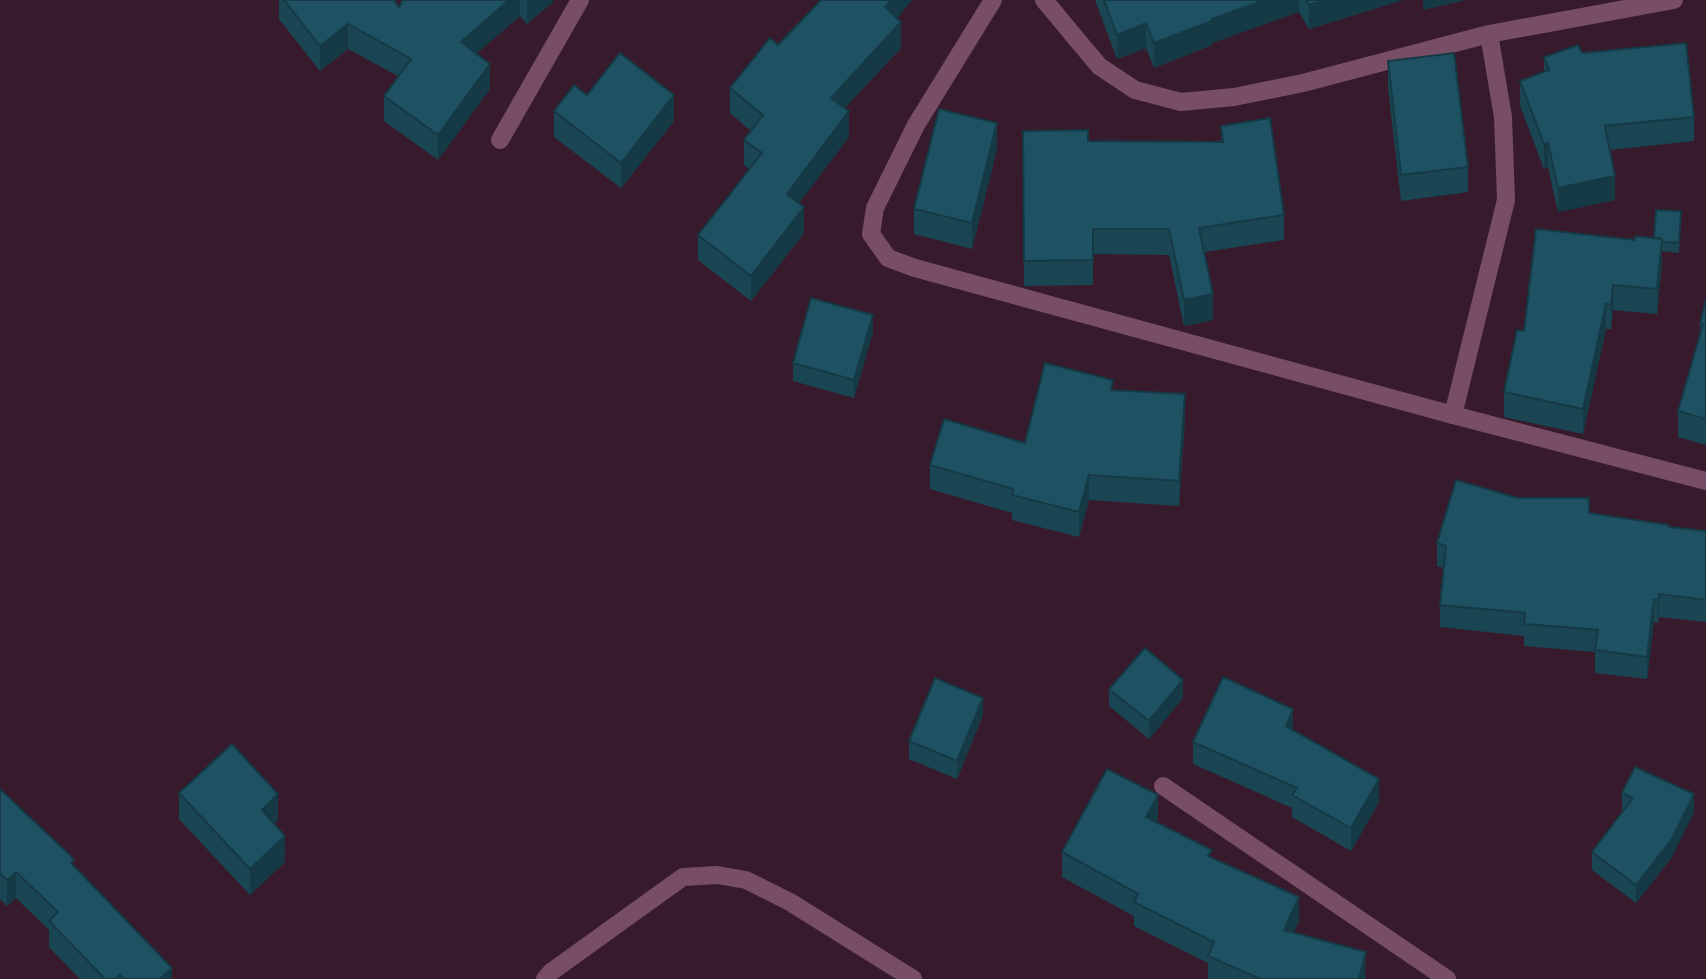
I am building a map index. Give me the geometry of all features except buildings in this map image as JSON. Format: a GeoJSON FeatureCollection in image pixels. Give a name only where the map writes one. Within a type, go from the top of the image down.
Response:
{"type":"FeatureCollection","features":[{"type":"Feature","properties":{"kind":"street"},"geometry":{"type":"LineString","coordinates":[[500,140],[580,0]]}},
{"type":"Feature","properties":{"kind":"street"},"geometry":{"type":"LineString","coordinates":[[993,0],[916,125],[875,208],[871,234],[888,258],[915,268],[1453,415],[1706,481]]}},
{"type":"Feature","properties":{"kind":"street"},"geometry":{"type":"LineString","coordinates":[[1044,0],[1099,66],[1135,90],[1181,102],[1234,97],[1303,83],[1489,34],[1674,0]]}},
{"type":"Feature","properties":{"kind":"street"},"geometry":{"type":"LineString","coordinates":[[1453,415],[1506,200],[1503,117],[1489,34]]}},
{"type":"Feature","properties":{"kind":"street"},"geometry":{"type":"LineString","coordinates":[[1163,786],[1447,979]]}},
{"type":"Feature","properties":{"kind":"street"},"geometry":{"type":"LineString","coordinates":[[545,979],[642,904],[683,877],[717,875],[746,880],[790,902],[913,979]]}}]}
